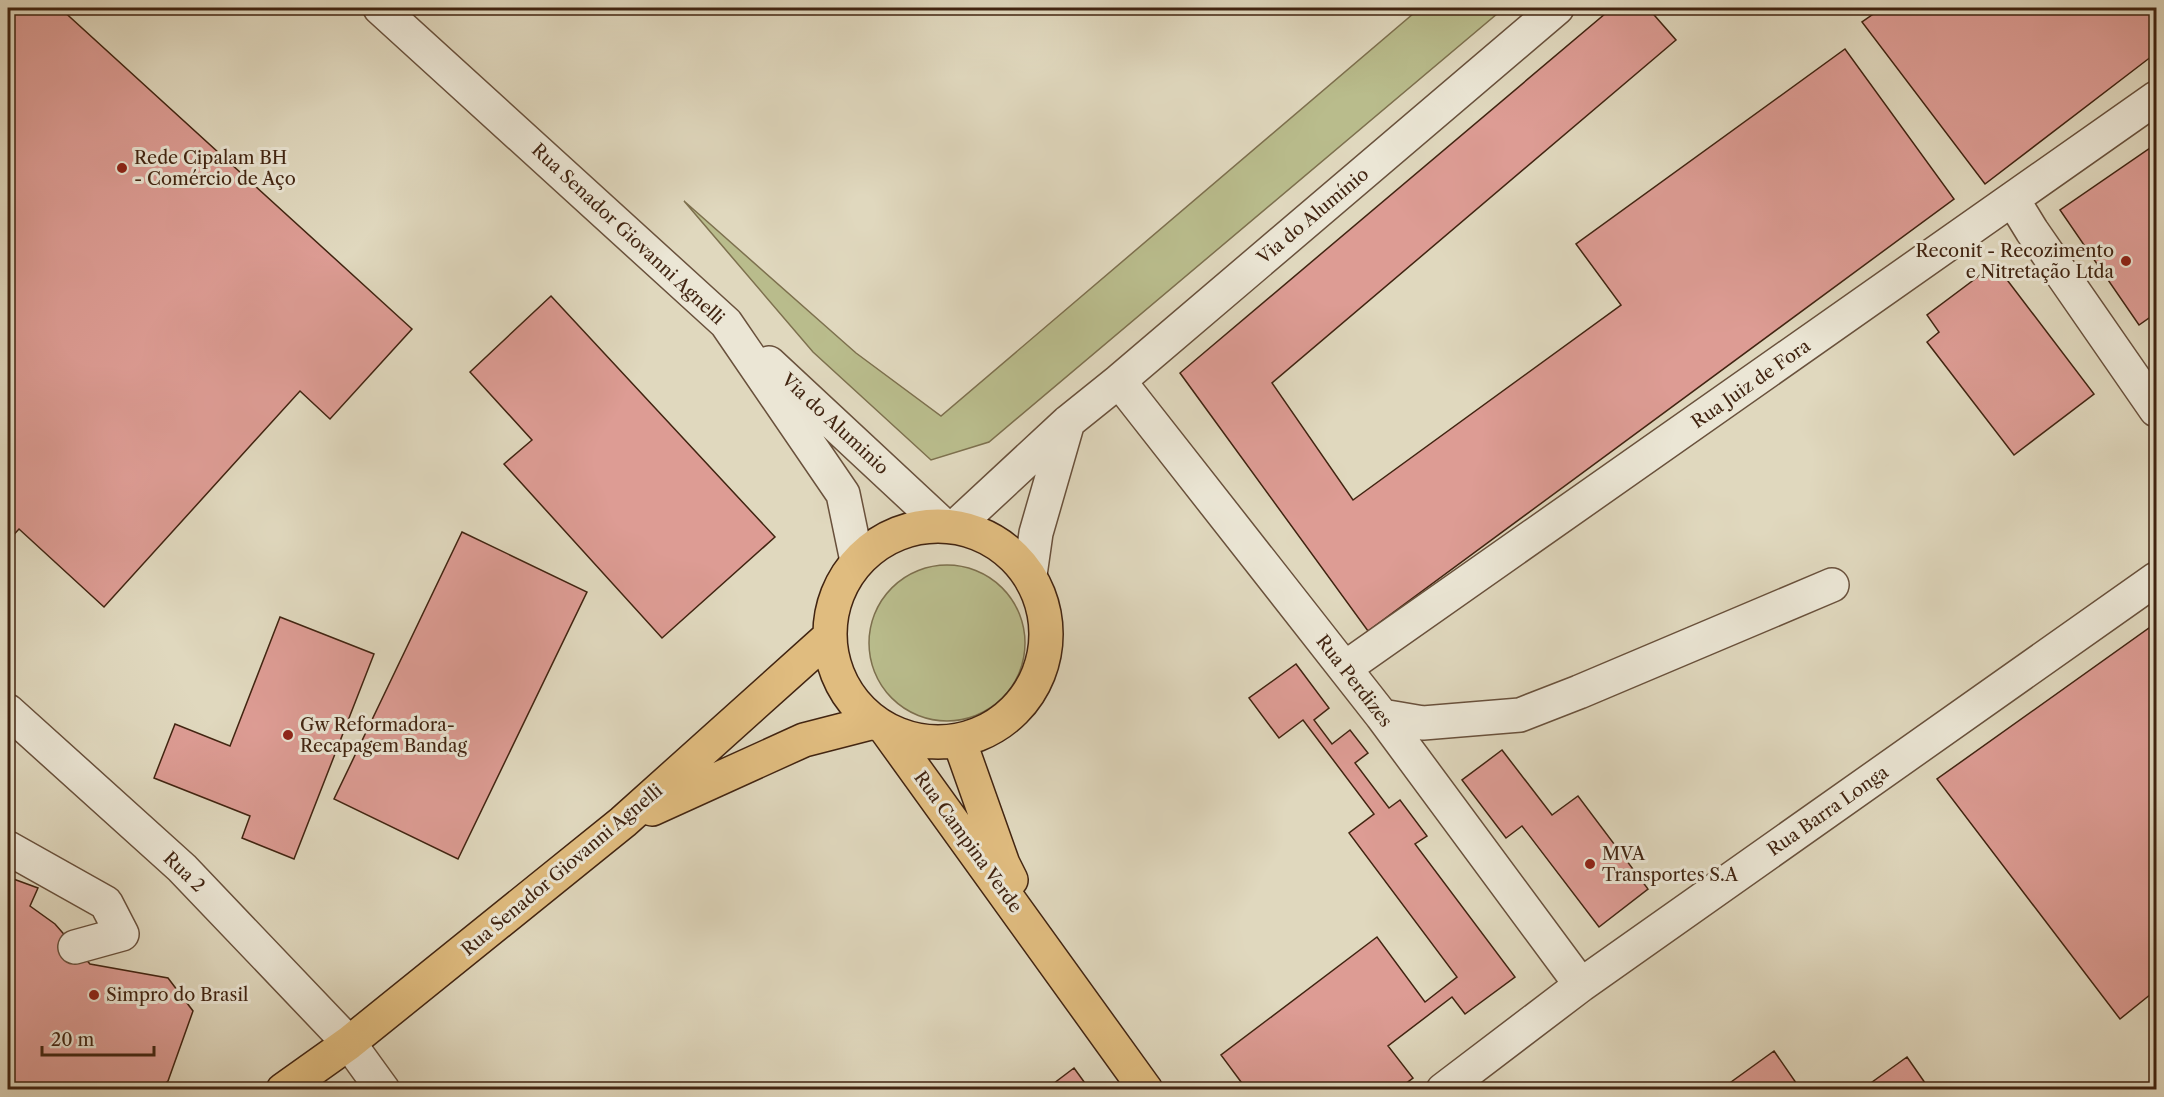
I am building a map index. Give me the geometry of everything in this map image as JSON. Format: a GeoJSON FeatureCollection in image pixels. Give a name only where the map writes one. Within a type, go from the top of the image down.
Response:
{"type":"FeatureCollection","features":[{"type":"Feature","properties":{"kind":"main road","name":"Rua Campina Verde"},"geometry":{"type":"LineString","coordinates":[[950,526],[911,528],[881,541],[857,561],[842,584],[832,610],[830,637],[834,662],[842,684],[856,705],[880,725],[1146,1089]]}},
{"type":"Feature","properties":{"kind":"main road"},"geometry":{"type":"LineString","coordinates":[[623,822],[804,740],[880,725],[915,740],[947,743],[978,736],[1006,720],[1028,696],[1043,668],[1047,636],[1043,604],[1030,575],[1010,552],[985,536],[950,526]]}},
{"type":"Feature","properties":{"kind":"main road","name":"Rua Senador Giovanni Agnelli"},"geometry":{"type":"LineString","coordinates":[[283,1089],[349,1043],[623,822],[830,637]]}},
{"type":"Feature","properties":{"kind":"main road","name":"Rua Campina Verde"},"geometry":{"type":"LineString","coordinates":[[959,740],[1003,864],[1051,956]]}},
{"type":"Feature","properties":{"kind":"street","name":"Rua Senador Giovanni Agnelli"},"geometry":{"type":"LineString","coordinates":[[380,8],[726,323],[843,494],[857,561]]}},
{"type":"Feature","properties":{"kind":"street","name":"Via do Alumínio"},"geometry":{"type":"LineString","coordinates":[[950,526],[1068,422],[1557,8]]}},
{"type":"Feature","properties":{"kind":"street","name":"Rua Juiz de Fora"},"geometry":{"type":"LineString","coordinates":[[1345,668],[2157,98]]}},
{"type":"Feature","properties":{"kind":"street"},"geometry":{"type":"LineString","coordinates":[[2013,200],[2032,231],[2157,410]]}},
{"type":"Feature","properties":{"kind":"street","name":"Via do Aluminio"},"geometry":{"type":"LineString","coordinates":[[726,323],[950,526]]}},
{"type":"Feature","properties":{"kind":"street","name":"Rua Perdizes"},"geometry":{"type":"LineString","coordinates":[[1119,381],[1382,716],[1581,985]]}},
{"type":"Feature","properties":{"kind":"street"},"geometry":{"type":"LineString","coordinates":[[1030,575],[1036,533],[1068,422]]}},
{"type":"Feature","properties":{"kind":"street","name":"Rua Barra Longa"},"geometry":{"type":"LineString","coordinates":[[1443,1089],[1581,985],[2157,579]]}},
{"type":"Feature","properties":{"kind":"street"},"geometry":{"type":"LineString","coordinates":[[1382,716],[1423,723],[1520,715],[1832,585]]}},
{"type":"Feature","properties":{"kind":"street","name":"Rua 2"},"geometry":{"type":"LineString","coordinates":[[8,711],[182,868],[349,1043],[383,1089]]}},
{"type":"Feature","properties":{"kind":"street"},"geometry":{"type":"LineString","coordinates":[[8,848],[106,903],[122,934],[75,947]]}},
{"type":"Feature","properties":{"kind":"green space"},"geometry":{"type":"Polygon","coordinates":[[[1420,8],[1504,8],[989,442],[931,460],[813,352],[684,201],[856,353],[941,416],[1420,8]]]}},
{"type":"Feature","properties":{"kind":"green space"},"geometry":{"type":"Polygon","coordinates":[[[947,565],[977,570],[1002,588],[1020,613],[1025,643],[1020,673],[1002,698],[977,716],[947,721],[917,716],[892,698],[874,673],[869,643],[874,613],[892,588],[917,570],[947,565]]]}},
{"type":"Feature","properties":{"kind":"building","name":"Rede Cipalam BH - Comércio de Aço"},"geometry":{"type":"Polygon","coordinates":[[[8,8],[60,8],[412,329],[330,419],[300,391],[104,607],[19,529],[8,541],[8,8]]]}},
{"type":"Feature","properties":{"kind":"building"},"geometry":{"type":"Polygon","coordinates":[[[1612,8],[1648,8],[1676,40],[1272,383],[1353,500],[1621,305],[1576,244],[1845,49],[1954,199],[1368,631],[1180,373],[1612,8]]]}},
{"type":"Feature","properties":{"kind":"building"},"geometry":{"type":"Polygon","coordinates":[[[1882,8],[2156,8],[2156,53],[1985,184],[1862,22],[1882,8]]]}},
{"type":"Feature","properties":{"kind":"building","name":"Reconit - Recozimento e Nitretação Ltda"},"geometry":{"type":"Polygon","coordinates":[[[2156,144],[2156,313],[2139,325],[2060,210],[2156,144]]]}},
{"type":"Feature","properties":{"kind":"building"},"geometry":{"type":"Polygon","coordinates":[[[1995,264],[2094,394],[2014,455],[1927,342],[1939,332],[1927,315],[1995,264]]]}},
{"type":"Feature","properties":{"kind":"building"},"geometry":{"type":"Polygon","coordinates":[[[551,296],[775,537],[662,638],[504,464],[532,440],[470,372],[551,296]]]}},
{"type":"Feature","properties":{"kind":"building"},"geometry":{"type":"Polygon","coordinates":[[[462,532],[587,592],[458,859],[334,799],[462,532]]]}},
{"type":"Feature","properties":{"kind":"building","name":"Gw Reformadora- Recapagem Bandag"},"geometry":{"type":"Polygon","coordinates":[[[280,617],[374,654],[294,859],[242,838],[250,816],[154,778],[175,724],[230,746],[280,617]]]}},
{"type":"Feature","properties":{"kind":"building"},"geometry":{"type":"Polygon","coordinates":[[[2156,623],[2156,990],[2120,1019],[1937,779],[2156,623]]]}},
{"type":"Feature","properties":{"kind":"building"},"geometry":{"type":"Polygon","coordinates":[[[1296,664],[1329,708],[1314,720],[1332,744],[1350,730],[1368,753],[1355,763],[1389,808],[1400,800],[1427,836],[1415,844],[1515,977],[1465,1014],[1452,997],[1388,1046],[1413,1078],[1397,1090],[1327,1090],[1325,1088],[1323,1090],[1247,1090],[1221,1055],[1377,937],[1425,1002],[1457,977],[1349,833],[1374,814],[1303,720],[1279,738],[1249,698],[1296,664]]]}},
{"type":"Feature","properties":{"kind":"building","name":"MVA Transportes S.A"},"geometry":{"type":"Polygon","coordinates":[[[1502,750],[1552,815],[1578,796],[1648,889],[1599,927],[1522,826],[1506,838],[1462,780],[1502,750]]]}},
{"type":"Feature","properties":{"kind":"building","name":"Simpro do Brasil"},"geometry":{"type":"Polygon","coordinates":[[[8,877],[38,888],[30,906],[55,924],[90,964],[168,978],[193,1011],[168,1081],[157,1090],[8,1090],[8,877]]]}},
{"type":"Feature","properties":{"kind":"building"},"geometry":{"type":"Polygon","coordinates":[[[1774,1051],[1801,1090],[1720,1090],[1774,1051]]]}},
{"type":"Feature","properties":{"kind":"building"},"geometry":{"type":"Polygon","coordinates":[[[1907,1057],[1930,1090],[1861,1090],[1907,1057]]]}},
{"type":"Feature","properties":{"kind":"building"},"geometry":{"type":"Polygon","coordinates":[[[1074,1068],[1090,1090],[1045,1090],[1074,1068]]]}},
{"type":"Feature","properties":{"kind":"place","name":"Rede Cipalam BH - Comércio de Aço"},"geometry":{"type":"Point","coordinates":[122,168]}},
{"type":"Feature","properties":{"kind":"place","name":"Reconit - Recozimento e Nitretação Ltda"},"geometry":{"type":"Point","coordinates":[2126,261]}},
{"type":"Feature","properties":{"kind":"place","name":"Gw Reformadora- Recapagem Bandag"},"geometry":{"type":"Point","coordinates":[288,735]}},
{"type":"Feature","properties":{"kind":"place","name":"MVA Transportes S.A"},"geometry":{"type":"Point","coordinates":[1590,864]}},
{"type":"Feature","properties":{"kind":"place","name":"Simpro do Brasil"},"geometry":{"type":"Point","coordinates":[94,995]}}]}
